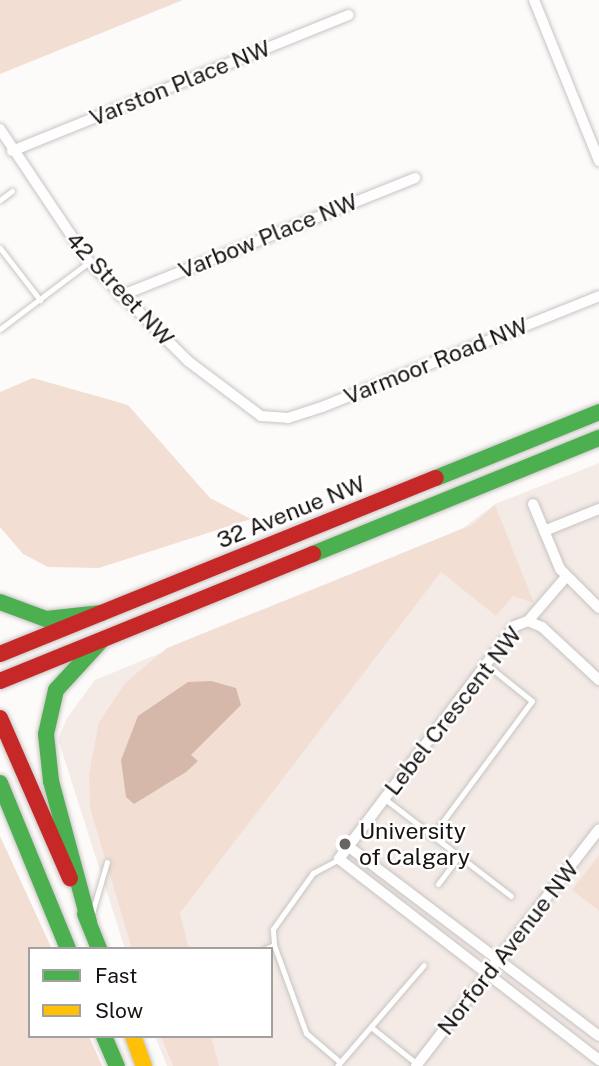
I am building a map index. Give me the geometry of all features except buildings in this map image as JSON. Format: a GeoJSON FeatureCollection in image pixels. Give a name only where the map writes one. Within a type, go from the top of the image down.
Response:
{"type":"FeatureCollection","features":[{"type":"Feature","properties":{"kind":"main road","name":"32 Avenue NW"},"geometry":{"type":"LineString","coordinates":[[0,654],[599,412]]}},
{"type":"Feature","properties":{"kind":"main road","name":"32 Avenue NW"},"geometry":{"type":"LineString","coordinates":[[0,681],[599,438]]}},
{"type":"Feature","properties":{"kind":"main road"},"geometry":{"type":"LineString","coordinates":[[0,602],[46,619],[102,613]]}},
{"type":"Feature","properties":{"kind":"main road"},"geometry":{"type":"LineString","coordinates":[[89,922],[51,781],[46,734],[62,679],[101,641]]}},
{"type":"Feature","properties":{"kind":"main road"},"geometry":{"type":"LineString","coordinates":[[0,718],[98,947]]}},
{"type":"Feature","properties":{"kind":"main road"},"geometry":{"type":"LineString","coordinates":[[0,783],[67,947]]}},
{"type":"Feature","properties":{"kind":"main road"},"geometry":{"type":"LineString","coordinates":[[0,810],[52,912]]}},
{"type":"Feature","properties":{"kind":"main road"},"geometry":{"type":"LineString","coordinates":[[105,1038],[117,1066]]}},
{"type":"Feature","properties":{"kind":"main road"},"geometry":{"type":"LineString","coordinates":[[133,1038],[144,1066]]}},
{"type":"Feature","properties":{"kind":"street"},"geometry":{"type":"LineString","coordinates":[[534,0],[599,161]]}},
{"type":"Feature","properties":{"kind":"street","name":"Varston Place NW"},"geometry":{"type":"LineString","coordinates":[[12,150],[349,15]]}},
{"type":"Feature","properties":{"kind":"street","name":"42 Street NW"},"geometry":{"type":"LineString","coordinates":[[0,129],[89,262],[120,296],[237,403],[270,417]]}},
{"type":"Feature","properties":{"kind":"street","name":"Varbow Place NW"},"geometry":{"type":"LineString","coordinates":[[120,296],[415,178]]}},
{"type":"Feature","properties":{"kind":"street","name":"Varmoor Road NW"},"geometry":{"type":"LineString","coordinates":[[270,417],[322,407],[599,296]]}},
{"type":"Feature","properties":{"kind":"street"},"geometry":{"type":"LineString","coordinates":[[533,505],[565,578],[599,608]]}},
{"type":"Feature","properties":{"kind":"street"},"geometry":{"type":"LineString","coordinates":[[544,531],[599,509]]}},
{"type":"Feature","properties":{"kind":"street"},"geometry":{"type":"LineString","coordinates":[[528,621],[565,578]]}},
{"type":"Feature","properties":{"kind":"street","name":"Lebel Crescent NW"},"geometry":{"type":"LineString","coordinates":[[339,859],[515,626],[528,621],[599,680]]}},
{"type":"Feature","properties":{"kind":"street","name":"Norford Avenue NW"},"geometry":{"type":"LineString","coordinates":[[416,1065],[599,829]]}},
{"type":"Feature","properties":{"kind":"street"},"geometry":{"type":"LineString","coordinates":[[349,846],[500,958],[599,1036]]}},
{"type":"Feature","properties":{"kind":"street"},"geometry":{"type":"LineString","coordinates":[[339,859],[599,1060]]}},
{"type":"Feature","properties":{"kind":"lane"},"geometry":{"type":"LineString","coordinates":[[0,200],[12,191]]}},
{"type":"Feature","properties":{"kind":"lane"},"geometry":{"type":"LineString","coordinates":[[0,248],[40,300]]}},
{"type":"Feature","properties":{"kind":"lane"},"geometry":{"type":"LineString","coordinates":[[0,329],[89,262]]}},
{"type":"Feature","properties":{"kind":"lane"},"geometry":{"type":"LineString","coordinates":[[432,836],[532,701],[486,664]]}},
{"type":"Feature","properties":{"kind":"lane"},"geometry":{"type":"LineString","coordinates":[[385,799],[511,896]]}},
{"type":"Feature","properties":{"kind":"lane"},"geometry":{"type":"LineString","coordinates":[[438,884],[459,856]]}},
{"type":"Feature","properties":{"kind":"lane"},"geometry":{"type":"LineString","coordinates":[[339,859],[313,873],[272,929],[274,945],[306,1033],[339,1064],[424,965]]}},
{"type":"Feature","properties":{"kind":"lane"},"geometry":{"type":"LineString","coordinates":[[89,922],[107,862]]}},
{"type":"Feature","properties":{"kind":"lane"},"geometry":{"type":"LineString","coordinates":[[270,947],[274,945]]}},
{"type":"Feature","properties":{"kind":"lane"},"geometry":{"type":"LineString","coordinates":[[371,1027],[416,1065]]}},
{"type":"Feature","properties":{"kind":"shaded area"},"geometry":{"type":"Polygon","coordinates":[[[0,0],[183,0],[0,74],[0,0]]]}},
{"type":"Feature","properties":{"kind":"shaded area"},"geometry":{"type":"Polygon","coordinates":[[[33,378],[128,405],[210,498],[251,519],[99,568],[48,567],[23,554],[0,527],[0,392],[33,378]]]}},
{"type":"Feature","properties":{"kind":"shaded area","name":"University of Calgary"},"geometry":{"type":"Polygon","coordinates":[[[599,463],[599,1066],[167,1066],[156,1038],[273,1038],[273,947],[124,947],[58,739],[67,718],[95,680],[463,528],[495,504],[599,463]]]}},
{"type":"Feature","properties":{"kind":"shaded area"},"geometry":{"type":"Polygon","coordinates":[[[495,505],[534,603],[513,596],[496,616],[441,572],[180,913],[188,947],[131,947],[90,808],[89,774],[99,722],[126,682],[167,648],[472,525],[495,505]]]}},
{"type":"Feature","properties":{"kind":"shaded area"},"geometry":{"type":"Polygon","coordinates":[[[211,681],[236,688],[241,705],[191,755],[198,761],[186,772],[134,804],[126,797],[121,760],[138,716],[188,682],[211,681]]]}},
{"type":"Feature","properties":{"kind":"shaded area"},"geometry":{"type":"Polygon","coordinates":[[[0,836],[51,947],[28,947],[28,1038],[90,1038],[102,1066],[0,1066],[0,836]]]}},
{"type":"Feature","properties":{"kind":"shaded area"},"geometry":{"type":"Polygon","coordinates":[[[599,855],[599,911],[572,890],[599,855]]]}},
{"type":"Feature","properties":{"kind":"shaded area"},"geometry":{"type":"Polygon","coordinates":[[[162,1038],[212,1038],[219,1066],[173,1066],[162,1038]]]}},
{"type":"Feature","properties":{"kind":"traffic: fast"},"geometry":{"type":"LineString","coordinates":[[436,478],[599,412]]}},
{"type":"Feature","properties":{"kind":"traffic: fast"},"geometry":{"type":"LineString","coordinates":[[313,554],[599,438]]}},
{"type":"Feature","properties":{"kind":"traffic: fast"},"geometry":{"type":"LineString","coordinates":[[0,602],[46,619],[102,613]]}},
{"type":"Feature","properties":{"kind":"traffic: fast"},"geometry":{"type":"LineString","coordinates":[[89,922],[51,781],[46,734],[56,690],[101,641]]}},
{"type":"Feature","properties":{"kind":"traffic: fast"},"geometry":{"type":"LineString","coordinates":[[0,783],[67,947]]}},
{"type":"Feature","properties":{"kind":"traffic: fast"},"geometry":{"type":"LineString","coordinates":[[85,914],[98,947]]}},
{"type":"Feature","properties":{"kind":"traffic: fast"},"geometry":{"type":"LineString","coordinates":[[105,1038],[117,1066]]}},
{"type":"Feature","properties":{"kind":"traffic: slow"},"geometry":{"type":"LineString","coordinates":[[134,1038],[144,1066]]}},
{"type":"Feature","properties":{"kind":"traffic: jam"},"geometry":{"type":"LineString","coordinates":[[0,654],[436,478]]}},
{"type":"Feature","properties":{"kind":"traffic: jam"},"geometry":{"type":"LineString","coordinates":[[0,681],[313,554]]}},
{"type":"Feature","properties":{"kind":"traffic: jam"},"geometry":{"type":"LineString","coordinates":[[0,718],[70,878]]}},
{"type":"Feature","properties":{"kind":"place","name":"University of Calgary"},"geometry":{"type":"Point","coordinates":[345,844]}}]}
